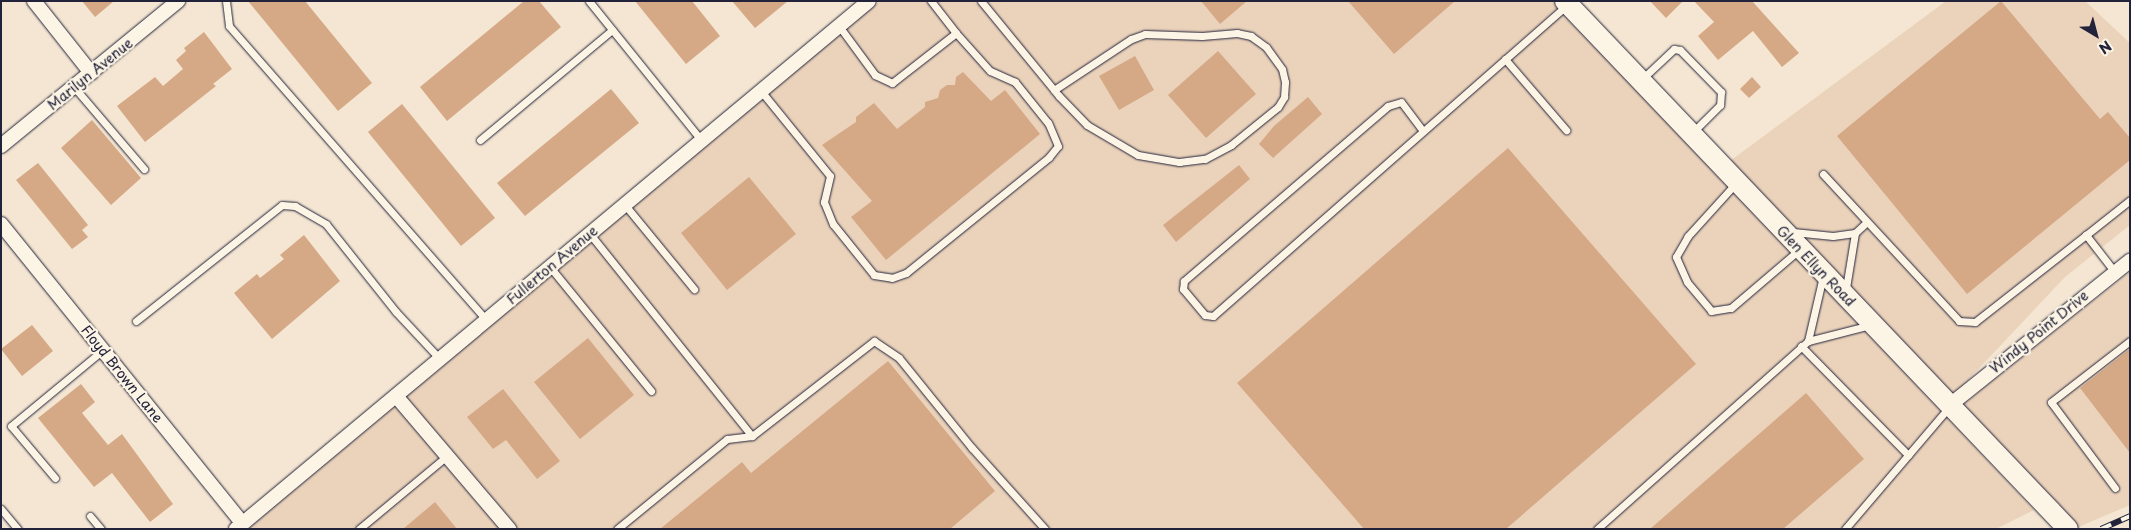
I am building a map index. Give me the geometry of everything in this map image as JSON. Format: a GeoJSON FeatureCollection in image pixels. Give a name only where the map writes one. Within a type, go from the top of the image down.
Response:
{"type":"FeatureCollection","features":[{"type":"Feature","properties":{"kind":"street"},"geometry":{"type":"LineString","coordinates":[[34,1],[91,73]]}},
{"type":"Feature","properties":{"kind":"street","name":"Marilyn Avenue"},"geometry":{"type":"LineString","coordinates":[[1,146],[178,1]]}},
{"type":"Feature","properties":{"kind":"street","name":"Fullerton Avenue"},"geometry":{"type":"LineString","coordinates":[[239,526],[869,1]]}},
{"type":"Feature","properties":{"kind":"street","name":"Glen Ellyn Road"},"geometry":{"type":"LineString","coordinates":[[1566,3],[2068,529]]}},
{"type":"Feature","properties":{"kind":"street","name":"Floyd Brown Lane"},"geometry":{"type":"LineString","coordinates":[[1,224],[103,350],[239,526]]}},
{"type":"Feature","properties":{"kind":"street","name":"Windy Point Drive"},"geometry":{"type":"LineString","coordinates":[[1950,405],[2130,260]]}},
{"type":"Feature","properties":{"kind":"street"},"geometry":{"type":"LineString","coordinates":[[396,396],[509,529]]}},
{"type":"Feature","properties":{"kind":"lane"},"geometry":{"type":"LineString","coordinates":[[226,1],[229,26],[486,320]]}},
{"type":"Feature","properties":{"kind":"lane"},"geometry":{"type":"LineString","coordinates":[[590,1],[703,141]]}},
{"type":"Feature","properties":{"kind":"lane"},"geometry":{"type":"LineString","coordinates":[[761,91],[830,176],[824,202],[833,224],[874,275],[892,278],[906,273],[1050,157],[1058,146],[1048,123],[1015,82],[990,71],[956,33],[931,1]]}},
{"type":"Feature","properties":{"kind":"lane"},"geometry":{"type":"LineString","coordinates":[[981,1],[1054,90],[1087,125],[1106,138],[1138,155],[1179,162],[1205,159],[1231,145],[1278,107],[1284,97],[1285,82],[1282,68],[1272,54],[1251,36],[1237,33],[1202,36],[1145,34],[1131,39],[1054,90]]}},
{"type":"Feature","properties":{"kind":"lane"},"geometry":{"type":"LineString","coordinates":[[1423,131],[1401,102],[1388,106],[1184,282],[1183,288],[1205,315],[1213,316],[1505,59],[1566,3]]}},
{"type":"Feature","properties":{"kind":"lane"},"geometry":{"type":"LineString","coordinates":[[839,26],[875,75],[892,83],[956,33]]}},
{"type":"Feature","properties":{"kind":"lane"},"geometry":{"type":"LineString","coordinates":[[480,140],[612,30]]}},
{"type":"Feature","properties":{"kind":"lane"},"geometry":{"type":"LineString","coordinates":[[1639,81],[1674,49],[1687,57],[1723,98],[1720,105],[1690,135]]}},
{"type":"Feature","properties":{"kind":"lane"},"geometry":{"type":"LineString","coordinates":[[1505,59],[1566,130]]}},
{"type":"Feature","properties":{"kind":"lane"},"geometry":{"type":"LineString","coordinates":[[74,87],[144,169]]}},
{"type":"Feature","properties":{"kind":"lane"},"geometry":{"type":"LineString","coordinates":[[1823,174],[1959,321],[1975,322],[2130,200]]}},
{"type":"Feature","properties":{"kind":"lane"},"geometry":{"type":"LineString","coordinates":[[1736,183],[1688,236],[1676,257],[1687,282],[1711,311],[1731,308],[1800,249]]}},
{"type":"Feature","properties":{"kind":"lane"},"geometry":{"type":"LineString","coordinates":[[136,321],[282,205],[295,206],[326,224],[396,312],[440,359]]}},
{"type":"Feature","properties":{"kind":"lane"},"geometry":{"type":"LineString","coordinates":[[625,205],[694,289]]}},
{"type":"Feature","properties":{"kind":"lane"},"geometry":{"type":"LineString","coordinates":[[1847,298],[1845,279],[1855,233],[1867,222]]}},
{"type":"Feature","properties":{"kind":"lane"},"geometry":{"type":"LineString","coordinates":[[1781,229],[1805,235],[1855,233]]}},
{"type":"Feature","properties":{"kind":"lane"},"geometry":{"type":"LineString","coordinates":[[590,234],[752,436]]}},
{"type":"Feature","properties":{"kind":"lane"},"geometry":{"type":"LineString","coordinates":[[2086,235],[2114,271]]}},
{"type":"Feature","properties":{"kind":"lane"},"geometry":{"type":"LineString","coordinates":[[550,267],[651,391]]}},
{"type":"Feature","properties":{"kind":"lane"},"geometry":{"type":"LineString","coordinates":[[1808,341],[1823,273]]}},
{"type":"Feature","properties":{"kind":"lane"},"geometry":{"type":"LineString","coordinates":[[1597,529],[1801,346],[1808,341],[1873,325]]}},
{"type":"Feature","properties":{"kind":"lane"},"geometry":{"type":"LineString","coordinates":[[617,529],[727,439],[752,436],[874,341],[899,358],[972,448],[1045,529]]}},
{"type":"Feature","properties":{"kind":"lane"},"geometry":{"type":"LineString","coordinates":[[2115,488],[2051,402],[2130,341]]}},
{"type":"Feature","properties":{"kind":"lane"},"geometry":{"type":"LineString","coordinates":[[1801,346],[1908,455]]}},
{"type":"Feature","properties":{"kind":"lane"},"geometry":{"type":"LineString","coordinates":[[55,478],[11,426],[103,350]]}},
{"type":"Feature","properties":{"kind":"lane"},"geometry":{"type":"LineString","coordinates":[[1845,529],[1950,405]]}},
{"type":"Feature","properties":{"kind":"lane"},"geometry":{"type":"LineString","coordinates":[[359,529],[447,456]]}},
{"type":"Feature","properties":{"kind":"lane"},"geometry":{"type":"LineString","coordinates":[[1,509],[18,529]]}},
{"type":"Feature","properties":{"kind":"lane"},"geometry":{"type":"LineString","coordinates":[[90,516],[101,529]]}},
{"type":"Feature","properties":{"kind":"shaded area"},"geometry":{"type":"Polygon","coordinates":[[[880,1],[1556,1],[2034,510],[1996,529],[248,529],[880,1]]]}},
{"type":"Feature","properties":{"kind":"shaded area"},"geometry":{"type":"Polygon","coordinates":[[[1946,1],[2085,1],[2130,43],[2130,225],[2065,277],[1952,397],[1726,164],[1946,1]]]}},
{"type":"Feature","properties":{"kind":"shaded area"},"geometry":{"type":"Polygon","coordinates":[[[2130,272],[2130,505],[2076,528],[1960,407],[2130,272]]]}},
{"type":"Feature","properties":{"kind":"building"},"geometry":{"type":"Polygon","coordinates":[[[82,1],[114,1],[95,17],[82,1]]]}},
{"type":"Feature","properties":{"kind":"building"},"geometry":{"type":"Polygon","coordinates":[[[248,1],[305,1],[372,83],[338,111],[248,1]]]}},
{"type":"Feature","properties":{"kind":"building"},"geometry":{"type":"Polygon","coordinates":[[[524,1],[539,1],[561,27],[447,121],[420,87],[524,1]]]}},
{"type":"Feature","properties":{"kind":"building"},"geometry":{"type":"Polygon","coordinates":[[[635,1],[692,1],[720,36],[686,64],[635,1]]]}},
{"type":"Feature","properties":{"kind":"building"},"geometry":{"type":"Polygon","coordinates":[[[732,1],[788,1],[755,28],[732,1]]]}},
{"type":"Feature","properties":{"kind":"building"},"geometry":{"type":"Polygon","coordinates":[[[1201,1],[1247,1],[1220,24],[1201,1]]]}},
{"type":"Feature","properties":{"kind":"building"},"geometry":{"type":"Polygon","coordinates":[[[1348,1],[1455,1],[1394,54],[1348,1]]]}},
{"type":"Feature","properties":{"kind":"building"},"geometry":{"type":"Polygon","coordinates":[[[1650,1],[1683,1],[1666,18],[1650,1]]]}},
{"type":"Feature","properties":{"kind":"building"},"geometry":{"type":"Polygon","coordinates":[[[1694,1],[1752,1],[1799,53],[1782,67],[1753,31],[1718,60],[1698,36],[1714,22],[1694,1]]]}},
{"type":"Feature","properties":{"kind":"building"},"geometry":{"type":"Polygon","coordinates":[[[2001,1],[2100,119],[2108,112],[2130,138],[2130,160],[1967,294],[1837,136],[2001,1]]]}},
{"type":"Feature","properties":{"kind":"building"},"geometry":{"type":"Polygon","coordinates":[[[204,32],[232,69],[213,84],[216,86],[145,142],[117,106],[155,77],[163,86],[183,69],[176,60],[186,51],[184,48],[204,32]]]}},
{"type":"Feature","properties":{"kind":"building"},"geometry":{"type":"Polygon","coordinates":[[[1218,51],[1256,94],[1206,138],[1168,95],[1218,51]]]}},
{"type":"Feature","properties":{"kind":"building"},"geometry":{"type":"Polygon","coordinates":[[[1135,56],[1154,90],[1119,110],[1099,76],[1135,56]]]}},
{"type":"Feature","properties":{"kind":"building"},"geometry":{"type":"Polygon","coordinates":[[[963,72],[991,101],[1005,90],[1040,134],[886,260],[851,217],[872,201],[822,145],[856,122],[856,117],[874,103],[897,129],[925,107],[925,102],[938,98],[940,90],[947,85],[955,85],[956,77],[963,72]]]}},
{"type":"Feature","properties":{"kind":"building"},"geometry":{"type":"Polygon","coordinates":[[[1752,77],[1761,87],[1749,98],[1740,89],[1752,77]]]}},
{"type":"Feature","properties":{"kind":"building"},"geometry":{"type":"Polygon","coordinates":[[[611,89],[639,123],[525,216],[497,183],[611,89]]]}},
{"type":"Feature","properties":{"kind":"building"},"geometry":{"type":"Polygon","coordinates":[[[1308,97],[1322,114],[1273,158],[1259,144],[1274,126],[1308,97]]]}},
{"type":"Feature","properties":{"kind":"building"},"geometry":{"type":"Polygon","coordinates":[[[402,104],[495,218],[461,246],[368,132],[402,104]]]}},
{"type":"Feature","properties":{"kind":"building"},"geometry":{"type":"Polygon","coordinates":[[[92,120],[141,178],[111,205],[61,148],[92,120]]]}},
{"type":"Feature","properties":{"kind":"building"},"geometry":{"type":"Polygon","coordinates":[[[1508,148],[1696,364],[1506,529],[1364,529],[1237,383],[1508,148]]]}},
{"type":"Feature","properties":{"kind":"building"},"geometry":{"type":"Polygon","coordinates":[[[38,163],[88,225],[82,230],[88,237],[72,249],[16,180],[38,163]]]}},
{"type":"Feature","properties":{"kind":"building"},"geometry":{"type":"Polygon","coordinates":[[[1239,165],[1250,179],[1176,242],[1163,225],[1239,165]]]}},
{"type":"Feature","properties":{"kind":"building"},"geometry":{"type":"Polygon","coordinates":[[[749,177],[796,234],[727,290],[681,233],[749,177]]]}},
{"type":"Feature","properties":{"kind":"building"},"geometry":{"type":"Polygon","coordinates":[[[304,235],[340,281],[272,339],[234,293],[257,274],[260,278],[284,259],[280,255],[304,235]]]}},
{"type":"Feature","properties":{"kind":"building"},"geometry":{"type":"Polygon","coordinates":[[[32,325],[53,351],[22,376],[1,349],[32,325]]]}},
{"type":"Feature","properties":{"kind":"building"},"geometry":{"type":"Polygon","coordinates":[[[588,338],[634,395],[580,439],[534,382],[588,338]]]}},
{"type":"Feature","properties":{"kind":"building"},"geometry":{"type":"Polygon","coordinates":[[[2130,349],[2130,453],[2080,388],[2130,349]]]}},
{"type":"Feature","properties":{"kind":"building"},"geometry":{"type":"Polygon","coordinates":[[[888,361],[995,491],[950,529],[660,529],[742,462],[751,473],[888,361]]]}},
{"type":"Feature","properties":{"kind":"building"},"geometry":{"type":"Polygon","coordinates":[[[81,384],[95,402],[82,413],[108,445],[122,434],[173,504],[150,522],[112,473],[94,487],[38,418],[81,384]]]}},
{"type":"Feature","properties":{"kind":"building"},"geometry":{"type":"Polygon","coordinates":[[[503,389],[560,461],[537,479],[506,440],[493,449],[467,417],[503,389]]]}},
{"type":"Feature","properties":{"kind":"building"},"geometry":{"type":"Polygon","coordinates":[[[1806,393],[1864,459],[1783,529],[1650,529],[1806,393]]]}},
{"type":"Feature","properties":{"kind":"building"},"geometry":{"type":"Polygon","coordinates":[[[435,502],[457,529],[403,529],[435,502]]]}},
{"type":"Feature","properties":{"kind":"railway"},"geometry":{"type":"LineString","coordinates":[[2101,529],[2130,516]]}}]}
